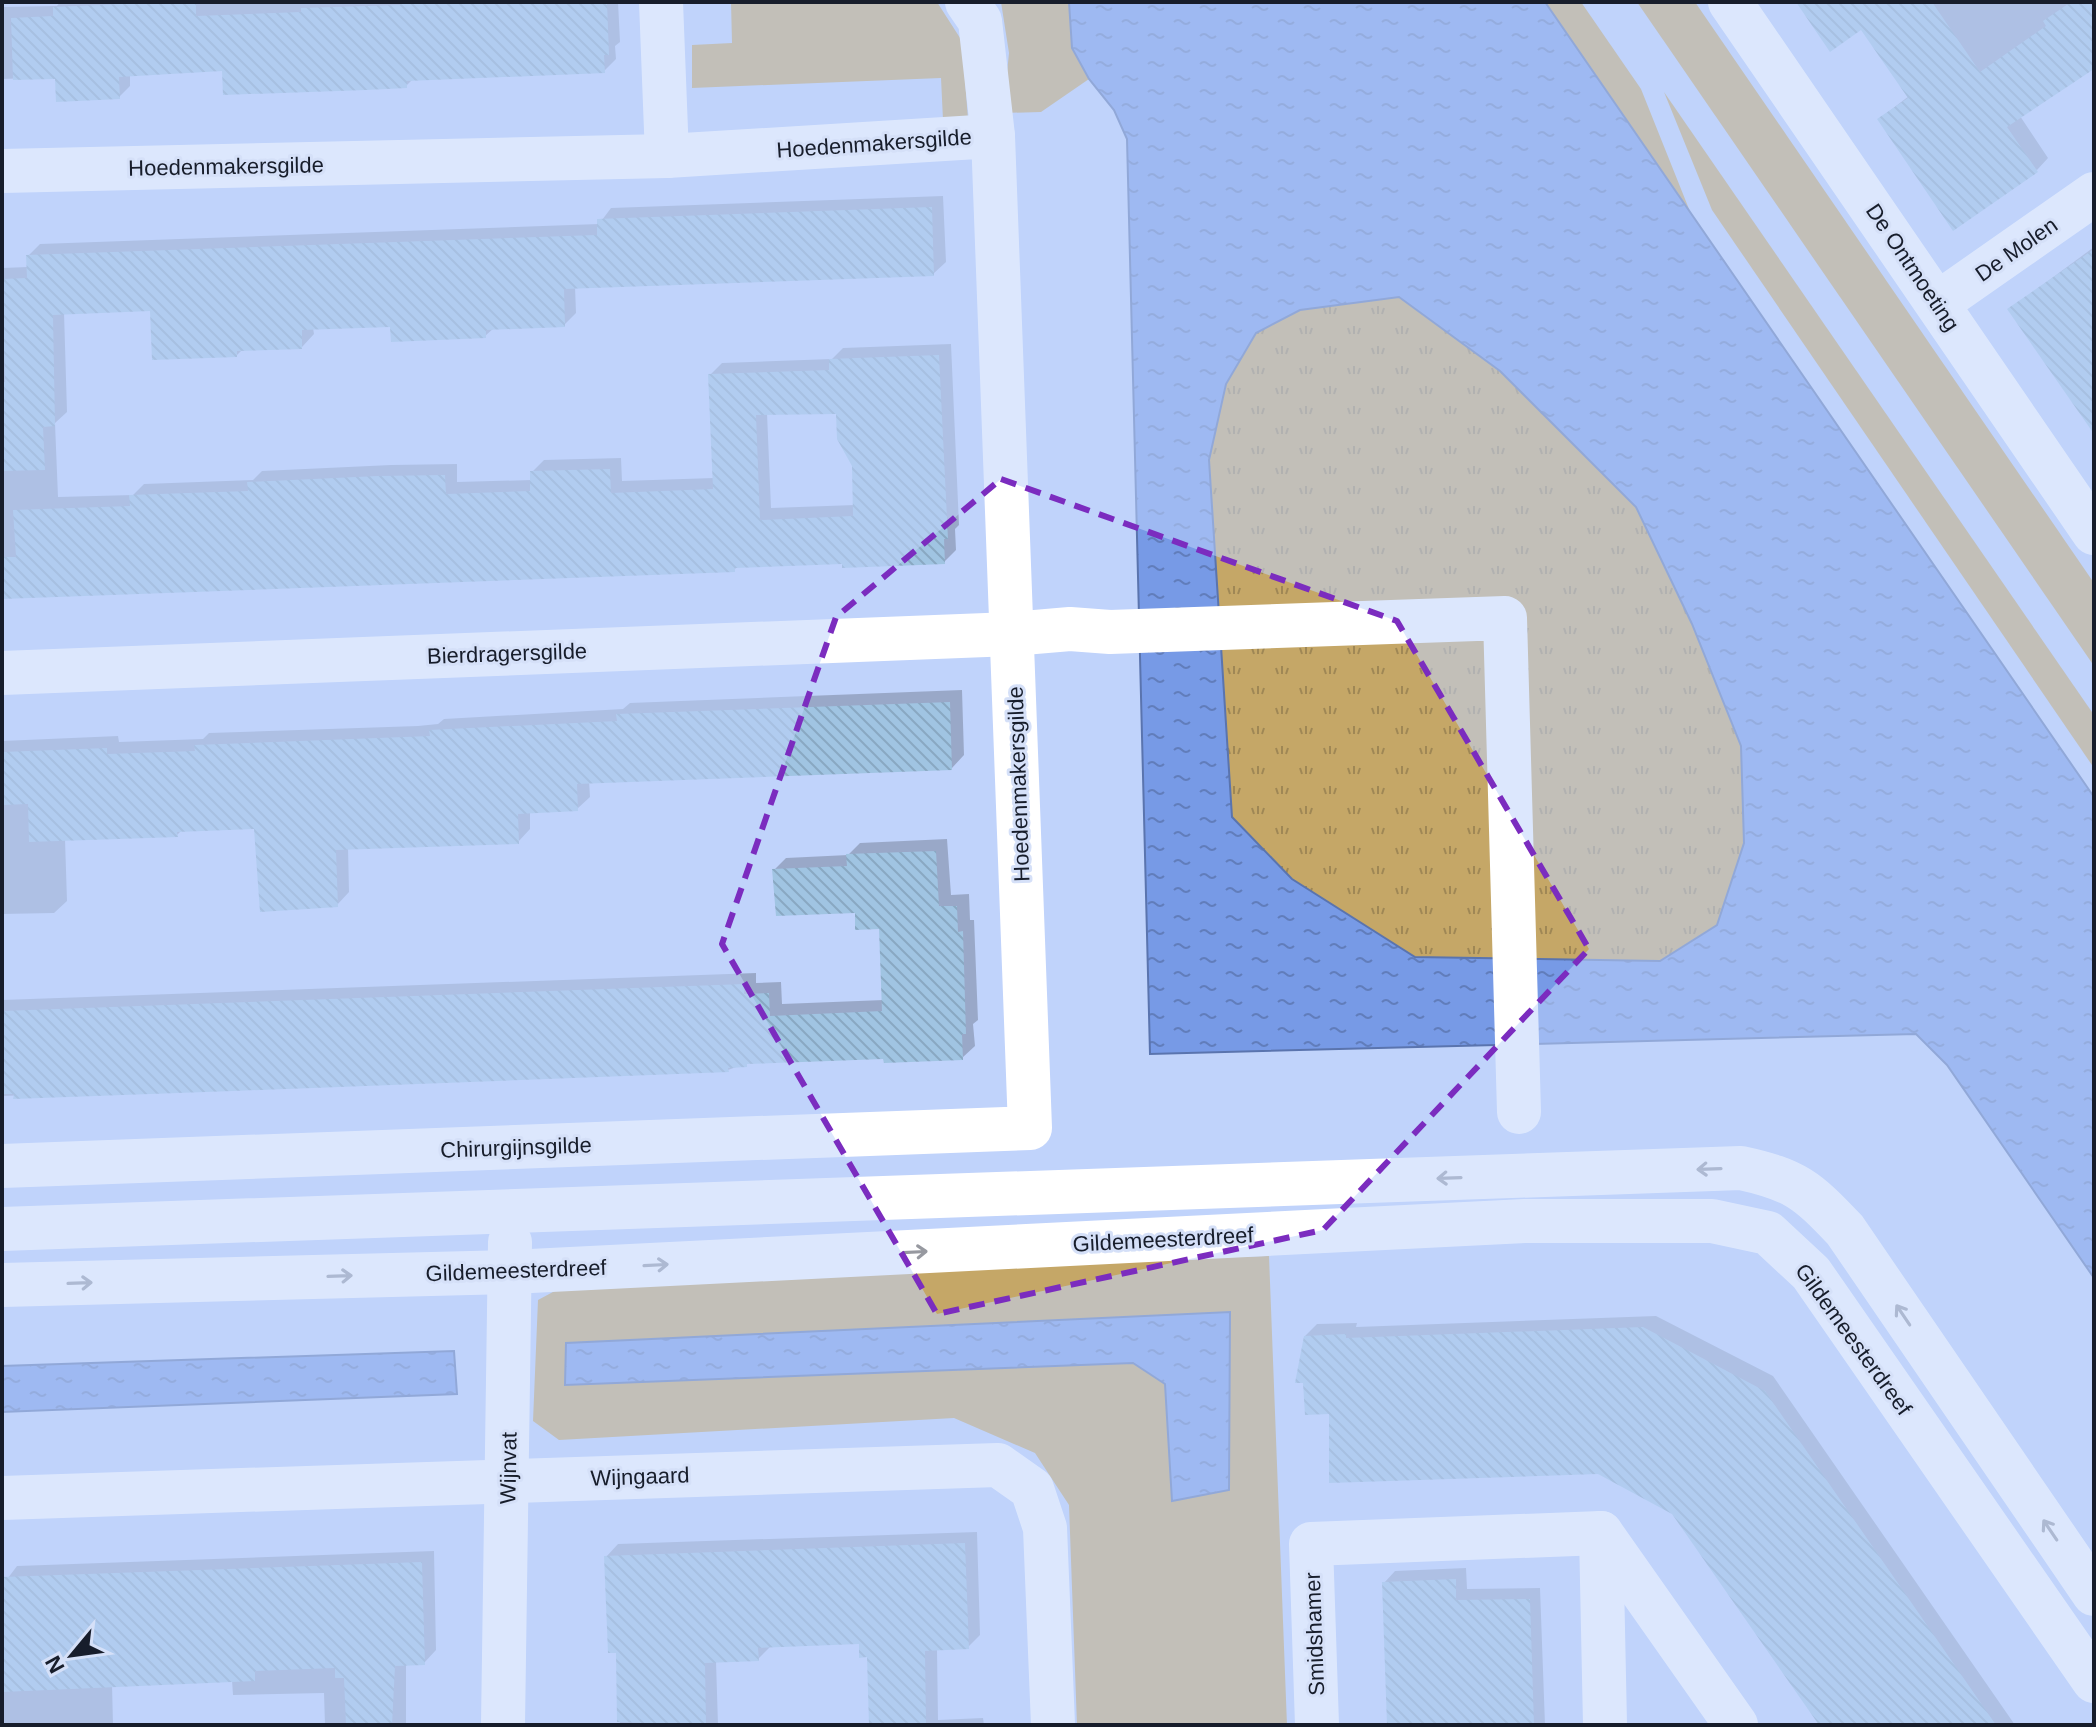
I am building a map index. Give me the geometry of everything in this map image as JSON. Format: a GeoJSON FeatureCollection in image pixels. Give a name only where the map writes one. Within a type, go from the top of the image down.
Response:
{"type":"FeatureCollection","features":[{"type":"Feature","properties":{"kind":"street"},"geometry":{"type":"LineString","coordinates":[[661,2],[667,156]]}},
{"type":"Feature","properties":{"kind":"street"},"geometry":{"type":"LineString","coordinates":[[967,2],[980,21],[993,136]]}},
{"type":"Feature","properties":{"kind":"street","name":"De Ontmoeting"},"geometry":{"type":"LineString","coordinates":[[1730,2],[2094,533]]}},
{"type":"Feature","properties":{"kind":"street","name":"Hoedenmakersgilde"},"geometry":{"type":"LineString","coordinates":[[2,171],[667,156],[993,136],[1030,1128]]}},
{"type":"Feature","properties":{"kind":"street","name":"De Molen"},"geometry":{"type":"LineString","coordinates":[[1938,303],[2094,194]]}},
{"type":"Feature","properties":{"kind":"street","name":"Bierdragersgilde"},"geometry":{"type":"LineString","coordinates":[[2,673],[1012,634],[1070,629],[1110,632],[1505,618],[1518,1094]]}},
{"type":"Feature","properties":{"kind":"street","name":"Chirurgijnsgilde"},"geometry":{"type":"LineString","coordinates":[[2,1166],[1030,1128]]}},
{"type":"Feature","properties":{"kind":"street"},"geometry":{"type":"LineString","coordinates":[[2,1229],[1741,1168],[1771,1175],[1808,1191],[1845,1230],[2094,1594]]}},
{"type":"Feature","properties":{"kind":"street","name":"Wijnvat"},"geometry":{"type":"LineString","coordinates":[[503,1725],[511,1272],[508,1211]]}},
{"type":"Feature","properties":{"kind":"street","name":"Gildemeesterdreef"},"geometry":{"type":"LineString","coordinates":[[2,1285],[511,1272],[1525,1221],[1712,1221],[1768,1233],[1811,1273],[2094,1681]]}},
{"type":"Feature","properties":{"kind":"street","name":"Wijngaard"},"geometry":{"type":"LineString","coordinates":[[2,1498],[998,1465],[1032,1489],[1045,1528],[1053,1725]]}},
{"type":"Feature","properties":{"kind":"street"},"geometry":{"type":"LineString","coordinates":[[1601,1533],[1605,1725]]}},
{"type":"Feature","properties":{"kind":"street"},"geometry":{"type":"LineString","coordinates":[[1601,1533],[1736,1725]]}},
{"type":"Feature","properties":{"kind":"street","name":"Smidshamer"},"geometry":{"type":"LineString","coordinates":[[1317,1725],[1311,1544],[1601,1533]]}},
{"type":"Feature","properties":{"kind":"highlighted area"},"geometry":{"type":"Polygon","coordinates":[[[1001,479],[1397,621],[1589,949],[1323,1230],[937,1314],[722,944],[836,617],[1001,479]]]}},
{"type":"Feature","properties":{"kind":"green space"},"geometry":{"type":"Polygon","coordinates":[[[731,2],[937,2],[962,41],[968,119],[943,120],[941,78],[692,88],[692,45],[732,43],[731,2]]]}},
{"type":"Feature","properties":{"kind":"green space"},"geometry":{"type":"Polygon","coordinates":[[[1001,2],[1069,2],[1072,48],[1089,79],[1041,112],[1003,113],[1009,53],[1001,2]]]}},
{"type":"Feature","properties":{"kind":"green space"},"geometry":{"type":"Polygon","coordinates":[[[1545,2],[1581,2],[1641,89],[1691,214],[1545,2]]]}},
{"type":"Feature","properties":{"kind":"green space"},"geometry":{"type":"Polygon","coordinates":[[[1637,2],[1695,2],[2094,583],[2094,666],[1637,2]]]}},
{"type":"Feature","properties":{"kind":"green space"},"geometry":{"type":"Polygon","coordinates":[[[1664,92],[2094,715],[2094,768],[1712,210],[1664,92]]]}},
{"type":"Feature","properties":{"kind":"green space"},"geometry":{"type":"Polygon","coordinates":[[[1399,297],[1500,371],[1636,507],[1692,624],[1741,746],[1744,843],[1717,925],[1660,961],[1415,957],[1292,879],[1232,818],[1209,460],[1226,384],[1255,333],[1300,310],[1399,297]]]}},
{"type":"Feature","properties":{"kind":"green space"},"geometry":{"type":"Polygon","coordinates":[[[1269,1256],[1287,1725],[1077,1725],[1069,1505],[1035,1453],[954,1418],[559,1440],[533,1421],[538,1300],[579,1278],[1269,1256]],[[1230,1313],[567,1343],[565,1384],[1133,1363],[1165,1383],[1172,1500],[1230,1313]]]}},
{"type":"Feature","properties":{"kind":"water"},"geometry":{"type":"Polygon","coordinates":[[[1069,2],[1545,2],[2094,797],[2094,1278],[1947,1065],[1916,1034],[1150,1054],[1127,139],[1114,110],[1089,79],[1072,48],[1069,2]],[[1399,297],[1300,310],[1256,333],[1226,384],[1209,460],[1232,817],[1292,879],[1415,957],[1660,961],[1717,925],[1744,843],[1741,746],[1692,624],[1636,507],[1500,371],[1399,297]]]}},
{"type":"Feature","properties":{"kind":"water"},"geometry":{"type":"Polygon","coordinates":[[[1230,1312],[1229,1490],[1172,1501],[1165,1384],[1133,1363],[565,1385],[566,1343],[1230,1312]]]}},
{"type":"Feature","properties":{"kind":"water"},"geometry":{"type":"Polygon","coordinates":[[[454,1351],[457,1394],[2,1412],[2,1366],[454,1351]]]}},
{"type":"Feature","properties":{"kind":"building"},"geometry":{"type":"Polygon","coordinates":[[[196,2],[196,16],[301,12],[301,8],[400,5],[400,2],[607,2],[609,55],[604,55],[605,73],[407,81],[407,88],[366,90],[223,95],[222,71],[119,77],[120,99],[56,102],[55,79],[13,80],[11,18],[53,16],[53,7],[196,2]]]}},
{"type":"Feature","properties":{"kind":"building"},"geometry":{"type":"Polygon","coordinates":[[[1796,2],[1932,2],[1980,72],[2046,26],[2043,21],[2071,2],[2094,2],[2094,69],[2007,127],[2038,172],[1953,231],[1877,119],[1908,98],[1861,30],[1830,52],[1796,2]]]}},
{"type":"Feature","properties":{"kind":"building"},"geometry":{"type":"Polygon","coordinates":[[[932,207],[934,276],[564,289],[565,327],[486,330],[486,338],[391,342],[390,327],[302,330],[302,349],[237,351],[237,357],[152,360],[150,311],[53,315],[55,426],[43,427],[45,470],[2,471],[2,382],[5,382],[2,279],[27,278],[26,255],[597,235],[597,219],[932,207]]]}},
{"type":"Feature","properties":{"kind":"building"},"geometry":{"type":"Polygon","coordinates":[[[2094,249],[2094,434],[2007,309],[2094,249]]]}},
{"type":"Feature","properties":{"kind":"building"},"geometry":{"type":"Polygon","coordinates":[[[939,355],[948,539],[944,539],[945,564],[842,568],[842,564],[735,568],[735,572],[2,599],[2,557],[16,557],[13,510],[130,506],[129,495],[248,491],[247,482],[378,476],[445,475],[446,494],[530,491],[530,471],[610,469],[611,493],[713,489],[708,374],[829,370],[829,359],[939,355]],[[836,414],[756,415],[760,520],[853,516],[852,466],[837,439],[836,414]]]}},
{"type":"Feature","properties":{"kind":"building"},"geometry":{"type":"Polygon","coordinates":[[[950,702],[952,770],[577,784],[578,811],[518,814],[519,844],[336,850],[338,907],[260,912],[254,829],[177,832],[178,837],[29,842],[28,804],[2,805],[2,752],[107,748],[107,754],[195,751],[194,745],[430,736],[429,730],[617,721],[616,714],[950,702]]]}},
{"type":"Feature","properties":{"kind":"building"},"geometry":{"type":"Polygon","coordinates":[[[936,851],[939,906],[957,906],[958,932],[963,931],[966,1034],[962,1034],[963,1060],[884,1063],[883,1059],[747,1064],[747,1067],[728,1068],[729,1072],[13,1099],[14,1094],[4,1094],[2,1011],[745,984],[744,994],[769,993],[770,1016],[882,1011],[879,929],[855,930],[855,913],[776,916],[772,869],[847,866],[846,854],[936,851]]]}},
{"type":"Feature","properties":{"kind":"building"},"geometry":{"type":"Polygon","coordinates":[[[1643,1327],[1765,1391],[1996,1725],[1819,1725],[1672,1514],[1598,1474],[1329,1483],[1329,1414],[1305,1415],[1303,1383],[1295,1383],[1304,1336],[1346,1334],[1346,1338],[1643,1327]]]}},
{"type":"Feature","properties":{"kind":"building"},"geometry":{"type":"Polygon","coordinates":[[[965,1543],[969,1649],[925,1651],[926,1725],[869,1725],[867,1657],[859,1658],[859,1644],[758,1648],[759,1661],[705,1663],[706,1725],[617,1722],[616,1653],[608,1653],[604,1556],[965,1543]]]}},
{"type":"Feature","properties":{"kind":"building"},"geometry":{"type":"Polygon","coordinates":[[[422,1562],[425,1665],[395,1666],[392,1725],[346,1725],[344,1678],[335,1678],[335,1668],[255,1671],[255,1681],[2,1692],[2,1577],[422,1562]]]}},
{"type":"Feature","properties":{"kind":"building"},"geometry":{"type":"Polygon","coordinates":[[[1456,1579],[1456,1600],[1530,1599],[1534,1725],[1387,1725],[1382,1582],[1456,1579]]]}}]}
